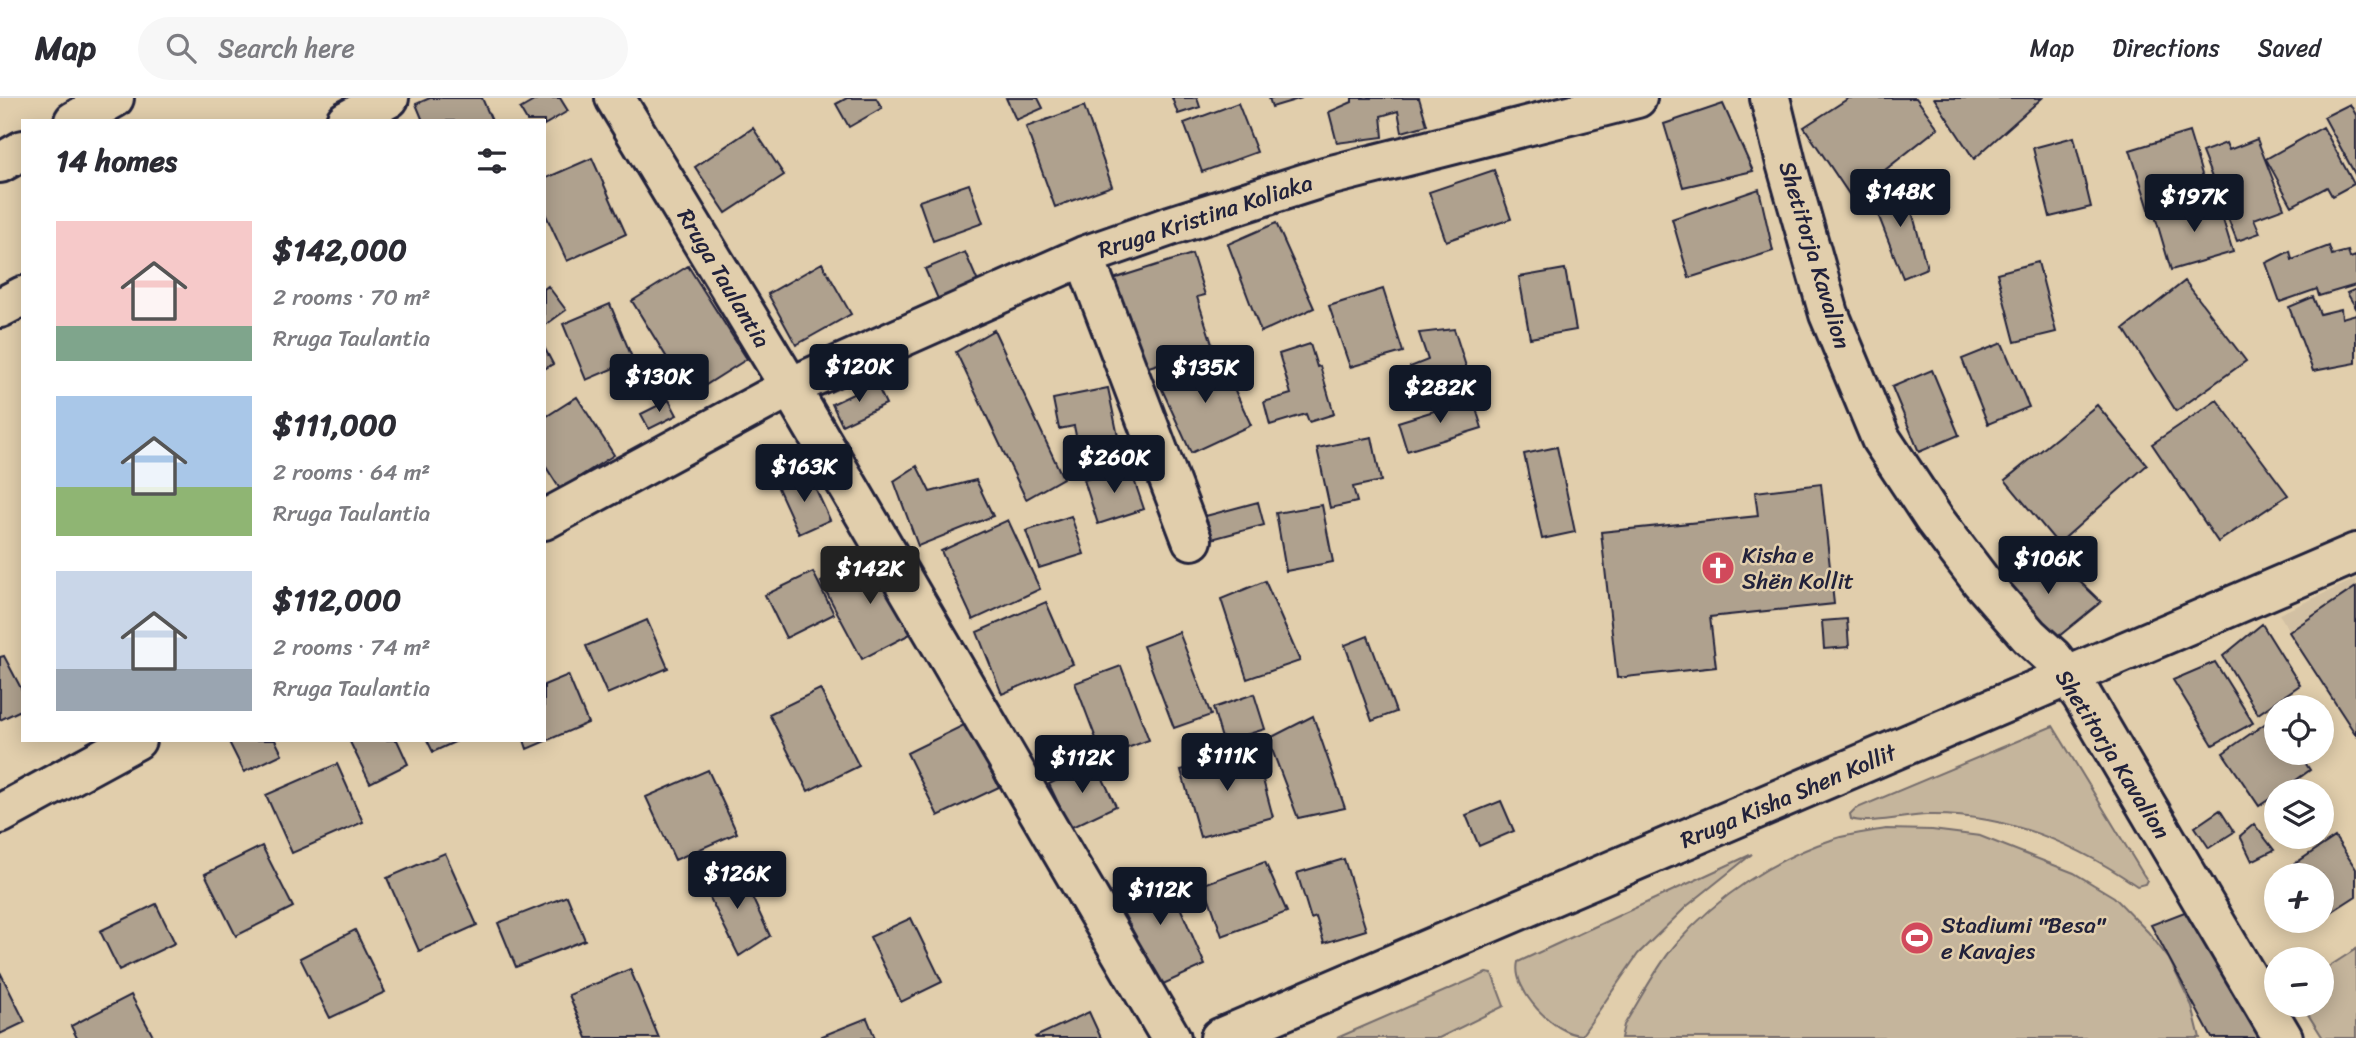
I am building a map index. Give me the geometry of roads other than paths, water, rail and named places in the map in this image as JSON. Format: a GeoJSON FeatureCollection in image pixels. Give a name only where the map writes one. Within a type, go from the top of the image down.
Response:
{"type":"FeatureCollection","features":[{"type":"Feature","properties":{"kind":"street"},"geometry":{"type":"LineString","coordinates":[[77,119],[114,98]]}},
{"type":"Feature","properties":{"kind":"street"},"geometry":{"type":"LineString","coordinates":[[350,119],[389,98]]}},
{"type":"Feature","properties":{"kind":"street","name":"Rruga Kristina Koliaka"},"geometry":{"type":"LineString","coordinates":[[546,519],[790,387],[1084,256],[1328,176],[1557,107],[1637,98]]}},
{"type":"Feature","properties":{"kind":"street","name":"Shetitorja Kavalion"},"geometry":{"type":"LineString","coordinates":[[1770,98],[1829,314],[1881,439],[1934,519],[1981,581],[2082,696],[2283,1038]]}},
{"type":"Feature","properties":{"kind":"street","name":"Rruga Taulantia"},"geometry":{"type":"LineString","coordinates":[[628,104],[790,387],[1171,1038]]}},
{"type":"Feature","properties":{"kind":"street"},"geometry":{"type":"LineString","coordinates":[[0,163],[21,151]]}},
{"type":"Feature","properties":{"kind":"street"},"geometry":{"type":"LineString","coordinates":[[1084,256],[1192,540]]}},
{"type":"Feature","properties":{"kind":"street"},"geometry":{"type":"LineString","coordinates":[[0,308],[21,297]]}},
{"type":"Feature","properties":{"kind":"street","name":"Rruga Kisha Shen Kollit"},"geometry":{"type":"LineString","coordinates":[[1220,1038],[2356,553]]}},
{"type":"Feature","properties":{"kind":"street"},"geometry":{"type":"LineString","coordinates":[[0,814],[132,742]]}},
{"type":"Feature","properties":{"kind":"place","name":"Kisha e Shën Kollit"},"geometry":{"type":"Point","coordinates":[1718,568]}},
{"type":"Feature","properties":{"kind":"place","name":"Stadiumi \"Besa\" e Kavajes"},"geometry":{"type":"Point","coordinates":[1917,938]}}]}
